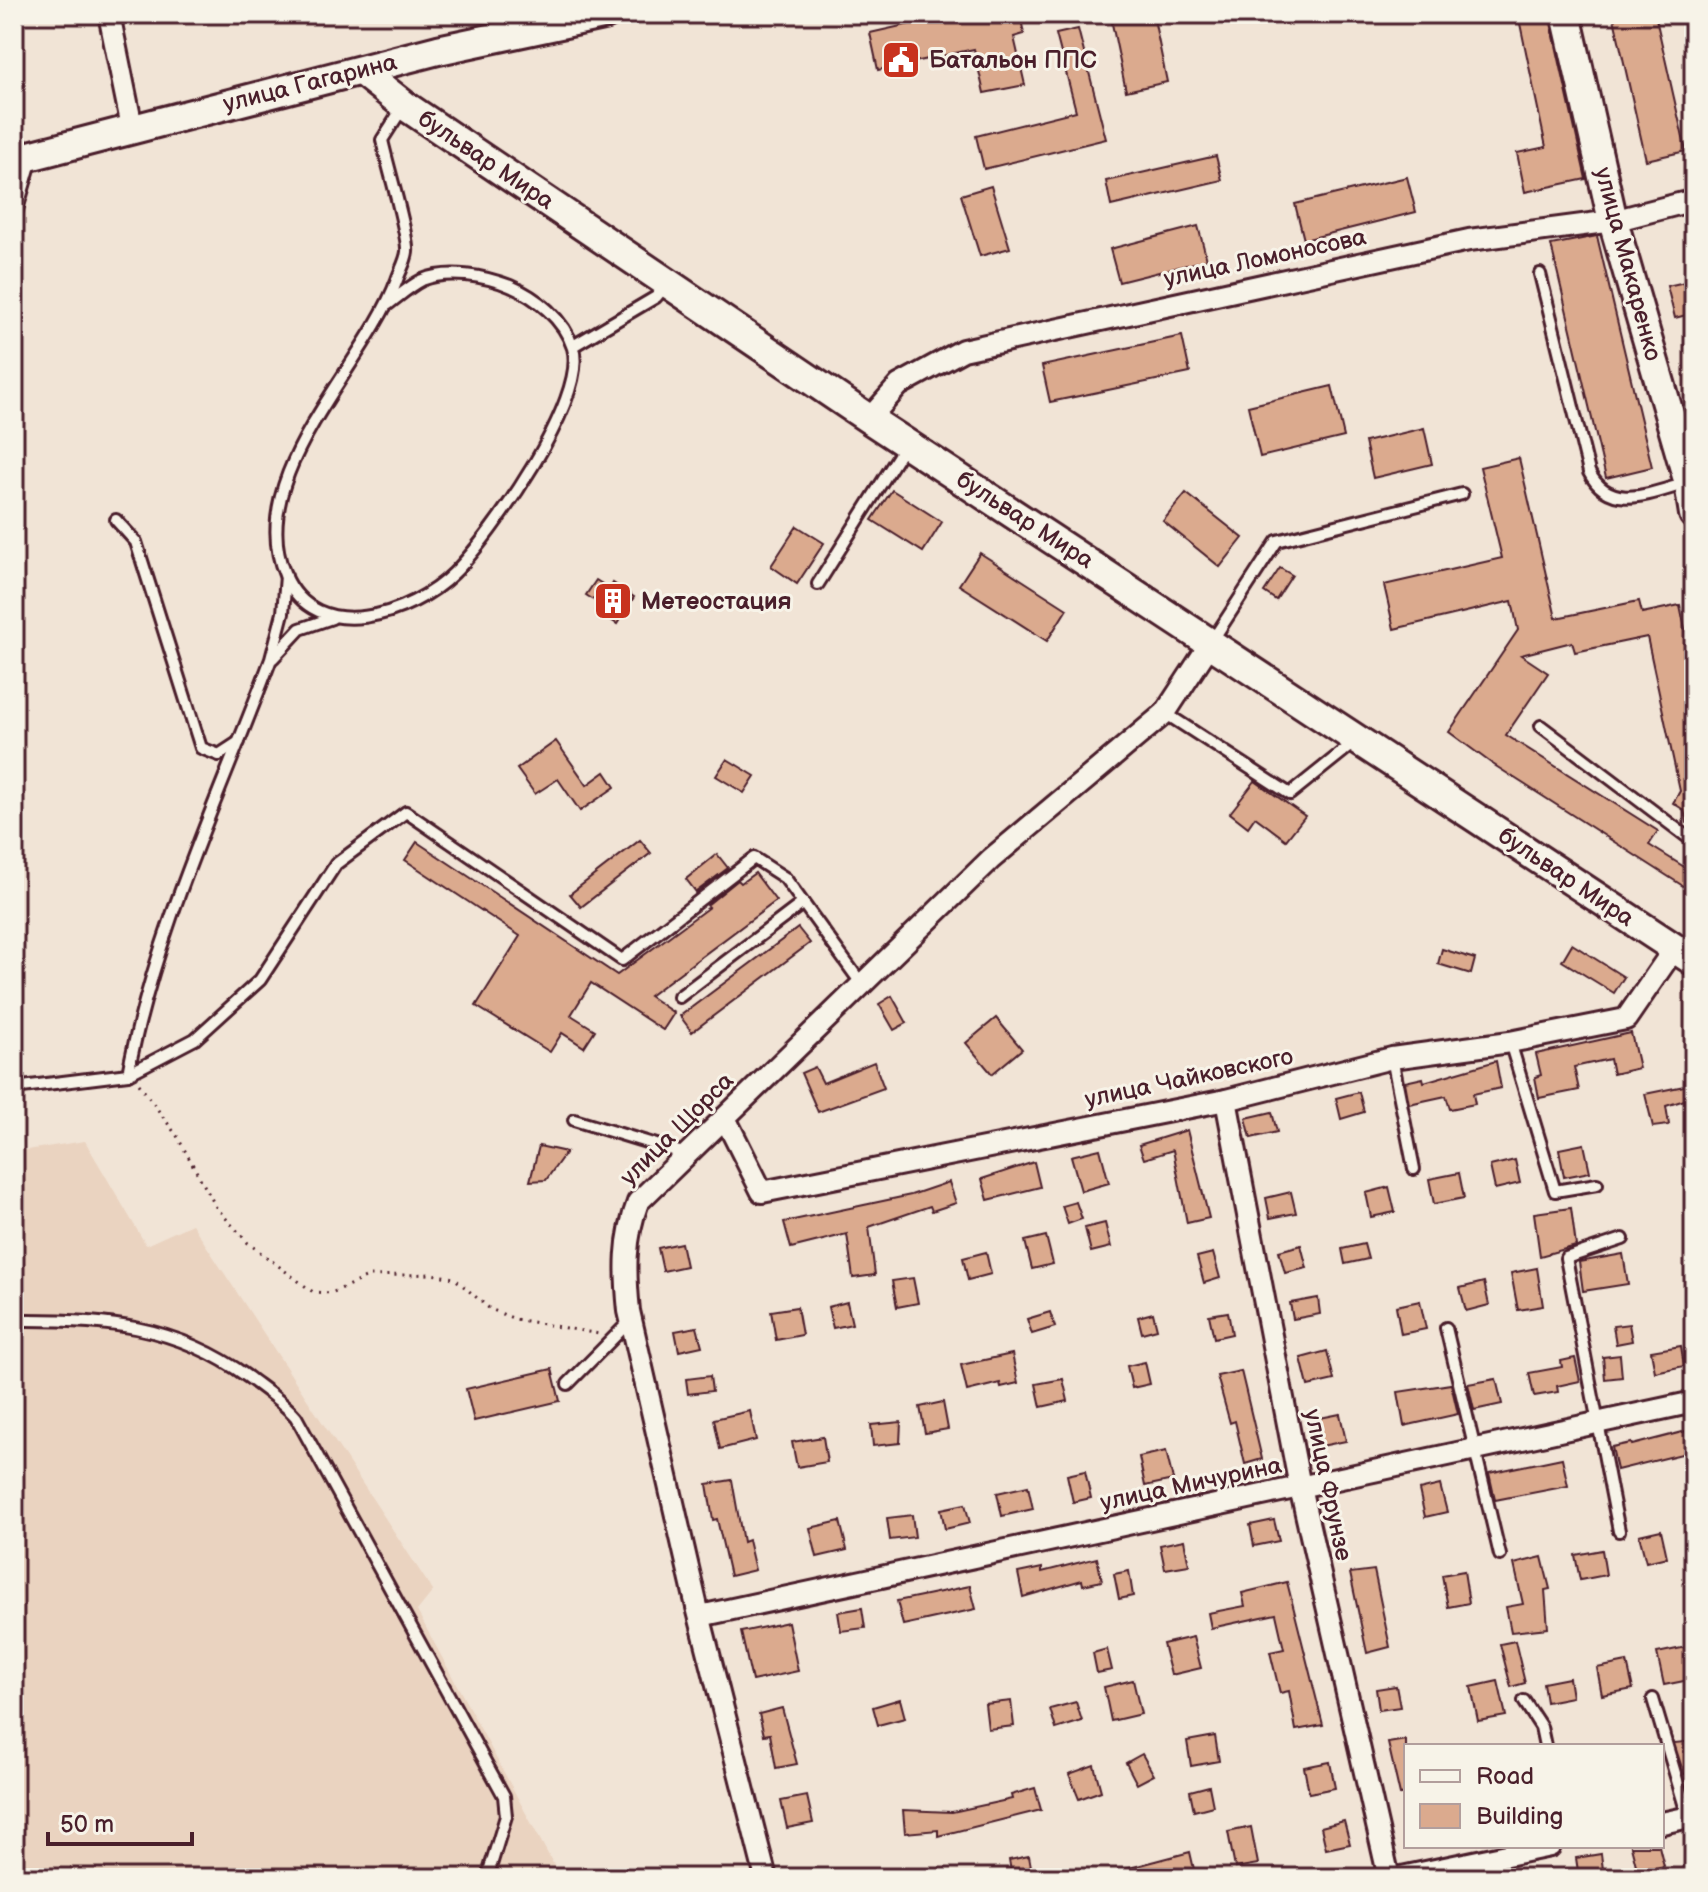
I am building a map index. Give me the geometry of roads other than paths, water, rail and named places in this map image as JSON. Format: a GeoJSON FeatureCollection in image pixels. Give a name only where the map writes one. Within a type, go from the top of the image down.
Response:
{"type":"FeatureCollection","features":[{"type":"Feature","properties":{"kind":"main road","name":"улица Гагарина"},"geometry":{"type":"LineString","coordinates":[[23,158],[132,127],[607,14]]}},
{"type":"Feature","properties":{"kind":"main road","name":"улица Макаренко"},"geometry":{"type":"LineString","coordinates":[[1566,14],[1613,221],[1689,483],[1694,514]]}},
{"type":"Feature","properties":{"kind":"main road","name":"бульвар Мира"},"geometry":{"type":"LineString","coordinates":[[361,71],[404,105],[869,419],[1212,641],[1684,955]]}},
{"type":"Feature","properties":{"kind":"street"},"geometry":{"type":"LineString","coordinates":[[109,14],[132,127]]}},
{"type":"Feature","properties":{"kind":"street","name":"улица Ломоносова"},"geometry":{"type":"LineString","coordinates":[[869,419],[899,385],[963,350],[1469,240],[1613,221],[1694,200]]}},
{"type":"Feature","properties":{"kind":"street","name":"улица Щорса"},"geometry":{"type":"LineString","coordinates":[[766,1878],[700,1616],[631,1320],[625,1266],[628,1229],[638,1202],[861,983],[991,859],[1165,713],[1212,641]]}},
{"type":"Feature","properties":{"kind":"street","name":"улица Чайковского"},"geometry":{"type":"LineString","coordinates":[[725,1118],[762,1192],[1226,1100],[1392,1058],[1510,1042],[1626,1019],[1684,955]]}},
{"type":"Feature","properties":{"kind":"street","name":"улица Фрунзе"},"geometry":{"type":"LineString","coordinates":[[1226,1100],[1300,1487],[1389,1878]]}},
{"type":"Feature","properties":{"kind":"street","name":"улица Мичурина"},"geometry":{"type":"LineString","coordinates":[[700,1616],[1694,1402]]}},
{"type":"Feature","properties":{"kind":"street"},"geometry":{"type":"LineString","coordinates":[[1664,1823],[1691,1817]]}},
{"type":"Feature","properties":{"kind":"street"},"geometry":{"type":"LineString","coordinates":[[1397,1878],[1540,1848]]}},
{"type":"Feature","properties":{"kind":"lane"},"geometry":{"type":"LineString","coordinates":[[130,1073],[140,1012],[162,945],[271,659],[283,613],[286,576],[276,538],[276,506],[292,463],[387,305],[408,250],[382,140],[404,105]]}},
{"type":"Feature","properties":{"kind":"lane"},"geometry":{"type":"LineString","coordinates":[[14,220],[23,158]]}},
{"type":"Feature","properties":{"kind":"lane"},"geometry":{"type":"LineString","coordinates":[[271,659],[300,629],[332,618],[365,618],[402,605],[452,575],[487,536],[548,440],[570,387],[573,346],[552,313],[524,292],[492,279],[461,274],[422,280],[387,305]]}},
{"type":"Feature","properties":{"kind":"lane"},"geometry":{"type":"LineString","coordinates":[[1540,274],[1589,472],[1595,484],[1607,494],[1626,499],[1689,483]]}},
{"type":"Feature","properties":{"kind":"lane"},"geometry":{"type":"LineString","coordinates":[[573,346],[656,297],[668,284]]}},
{"type":"Feature","properties":{"kind":"lane"},"geometry":{"type":"LineString","coordinates":[[818,584],[906,443]]}},
{"type":"Feature","properties":{"kind":"lane"},"geometry":{"type":"LineString","coordinates":[[1212,641],[1277,541],[1462,494]]}},
{"type":"Feature","properties":{"kind":"lane"},"geometry":{"type":"LineString","coordinates":[[116,520],[136,542],[201,748],[219,755],[240,741]]}},
{"type":"Feature","properties":{"kind":"lane"},"geometry":{"type":"LineString","coordinates":[[286,576],[306,603],[332,618]]}},
{"type":"Feature","properties":{"kind":"lane"},"geometry":{"type":"LineString","coordinates":[[1165,713],[1290,794],[1358,739]]}},
{"type":"Feature","properties":{"kind":"lane"},"geometry":{"type":"LineString","coordinates":[[1541,726],[1694,842]]}},
{"type":"Feature","properties":{"kind":"lane"},"geometry":{"type":"LineString","coordinates":[[14,1088],[130,1073],[195,1039],[260,980],[336,864],[406,812],[622,960],[754,858],[785,878],[861,983]]}},
{"type":"Feature","properties":{"kind":"lane"},"geometry":{"type":"LineString","coordinates":[[679,997],[803,903]]}},
{"type":"Feature","properties":{"kind":"lane"},"geometry":{"type":"LineString","coordinates":[[1510,1042],[1555,1191],[1597,1184]]}},
{"type":"Feature","properties":{"kind":"lane"},"geometry":{"type":"LineString","coordinates":[[1392,1058],[1414,1169]]}},
{"type":"Feature","properties":{"kind":"lane"},"geometry":{"type":"LineString","coordinates":[[574,1120],[686,1154]]}},
{"type":"Feature","properties":{"kind":"lane"},"geometry":{"type":"LineString","coordinates":[[1619,1531],[1566,1258],[1623,1239]]}},
{"type":"Feature","properties":{"kind":"lane"},"geometry":{"type":"LineString","coordinates":[[14,1320],[63,1319],[156,1330],[229,1363],[285,1404],[304,1430],[504,1796],[506,1816],[487,1878]]}},
{"type":"Feature","properties":{"kind":"lane"},"geometry":{"type":"LineString","coordinates":[[568,1384],[631,1320]]}},
{"type":"Feature","properties":{"kind":"lane"},"geometry":{"type":"LineString","coordinates":[[1446,1328],[1500,1555]]}},
{"type":"Feature","properties":{"kind":"lane"},"geometry":{"type":"LineString","coordinates":[[1653,1699],[1691,1817]]}},
{"type":"Feature","properties":{"kind":"lane"},"geometry":{"type":"LineString","coordinates":[[1524,1701],[1541,1727],[1545,1744]]}},
{"type":"Feature","properties":{"kind":"place","name":"Батальон ППС"},"geometry":{"type":"Point","coordinates":[901,60]}},
{"type":"Feature","properties":{"kind":"place","name":"Метеостация"},"geometry":{"type":"Point","coordinates":[613,601]}}]}
